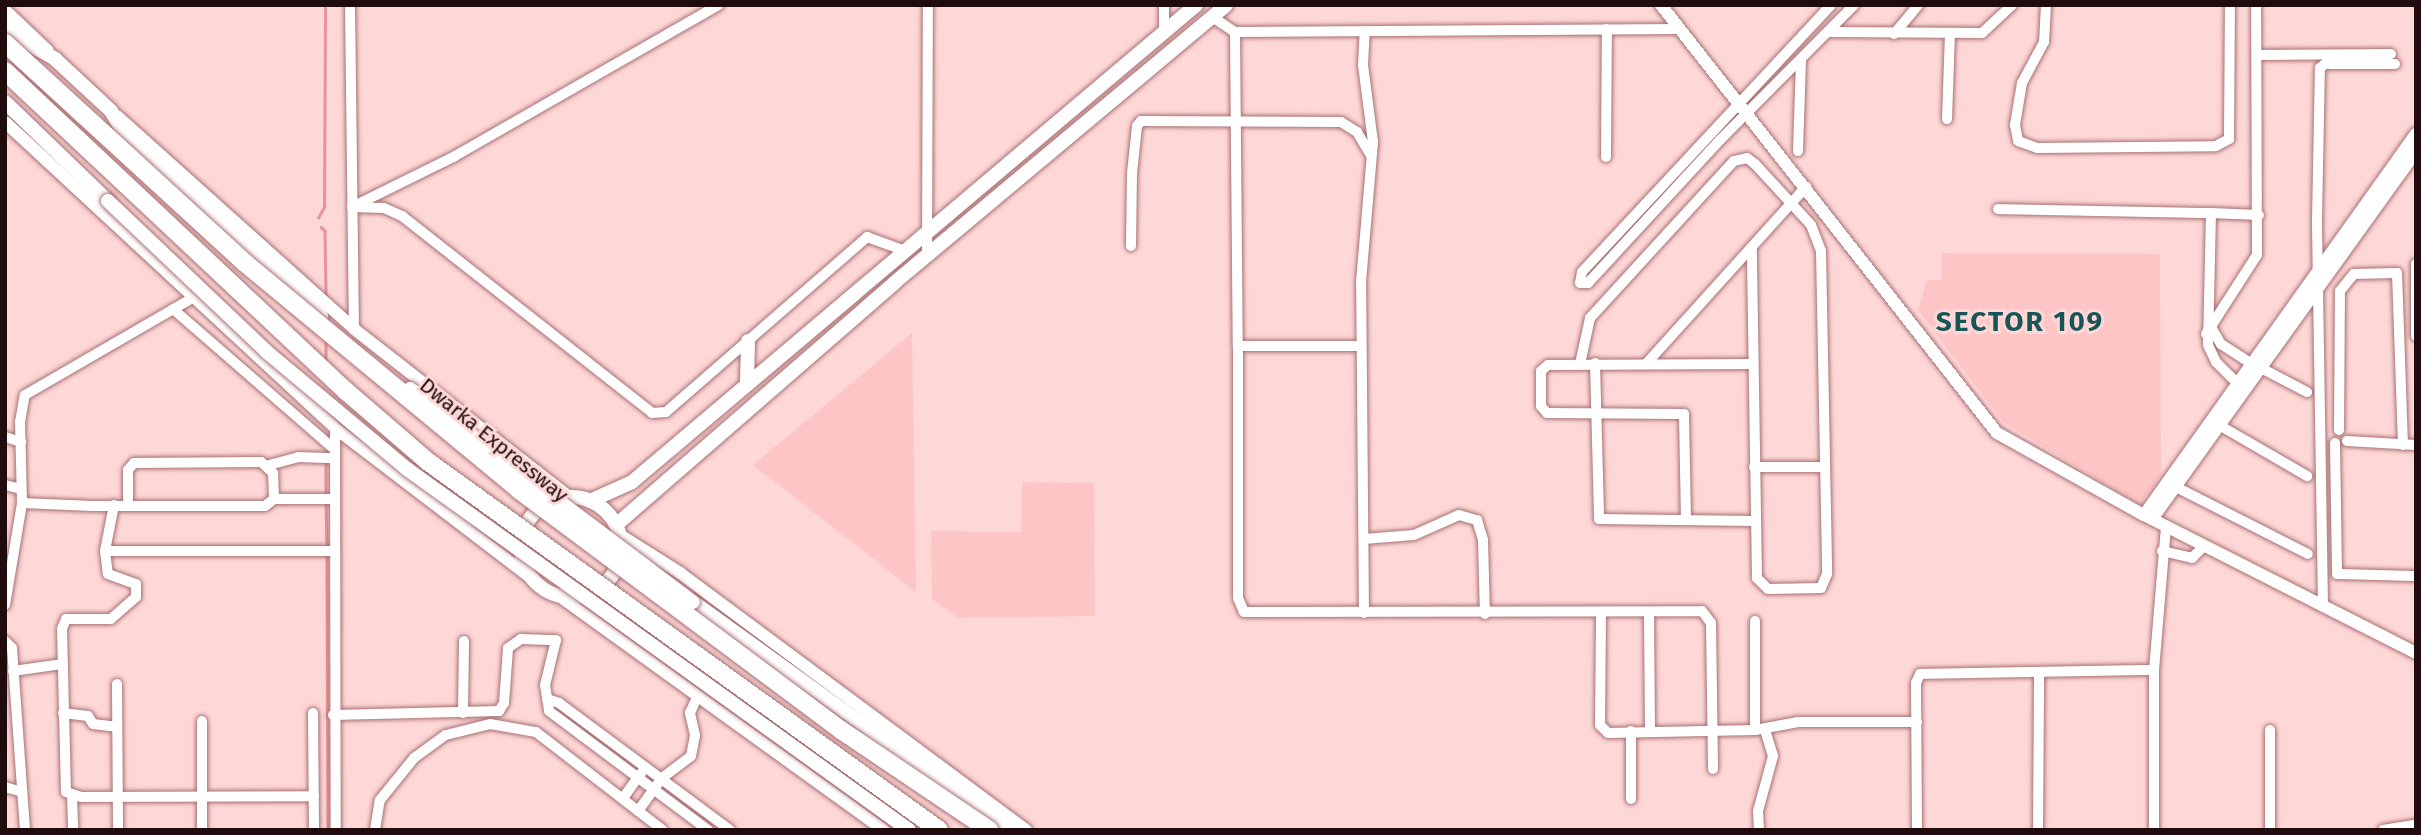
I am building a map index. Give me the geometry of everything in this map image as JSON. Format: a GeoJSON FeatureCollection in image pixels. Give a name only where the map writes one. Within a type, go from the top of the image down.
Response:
{"type":"FeatureCollection","features":[{"type":"Feature","properties":{"kind":"highway","name":"Dwarka Expressway"},"geometry":{"type":"LineString","coordinates":[[5,43],[308,318],[519,490],[841,730],[989,830]]}},
{"type":"Feature","properties":{"kind":"highway"},"geometry":{"type":"LineString","coordinates":[[5,71],[346,391],[427,461],[939,830]]}},
{"type":"Feature","properties":{"kind":"main road"},"geometry":{"type":"LineString","coordinates":[[590,501],[632,482],[902,250],[1196,5]]}},
{"type":"Feature","properties":{"kind":"main road"},"geometry":{"type":"LineString","coordinates":[[618,530],[927,255],[1214,18],[1226,5]]}},
{"type":"Feature","properties":{"kind":"main road"},"geometry":{"type":"LineString","coordinates":[[5,24],[23,41],[55,59],[111,111],[127,139],[340,334],[478,442],[763,654],[1009,830]]}},
{"type":"Feature","properties":{"kind":"main road"},"geometry":{"type":"LineString","coordinates":[[5,102],[267,352],[407,469],[909,830]]}},
{"type":"Feature","properties":{"kind":"main road"},"geometry":{"type":"LineString","coordinates":[[747,382],[748,341]]}},
{"type":"Feature","properties":{"kind":"main road"},"geometry":{"type":"LineString","coordinates":[[569,497],[590,501],[603,508],[618,530],[617,568],[608,582],[587,595],[562,598],[547,592],[531,578],[521,551],[529,519],[540,507],[569,497]]}},
{"type":"Feature","properties":{"kind":"street"},"geometry":{"type":"LineString","coordinates":[[350,5],[354,329]]}},
{"type":"Feature","properties":{"kind":"street"},"geometry":{"type":"LineString","coordinates":[[352,207],[455,156],[719,5]]}},
{"type":"Feature","properties":{"kind":"street"},"geometry":{"type":"LineString","coordinates":[[927,255],[928,5]]}},
{"type":"Feature","properties":{"kind":"street"},"geometry":{"type":"LineString","coordinates":[[1164,5],[1164,30]]}},
{"type":"Feature","properties":{"kind":"street"},"geometry":{"type":"LineString","coordinates":[[1661,5],[1740,100],[1997,433],[2148,517],[2416,653]]}},
{"type":"Feature","properties":{"kind":"street"},"geometry":{"type":"LineString","coordinates":[[1831,5],[1581,272],[1580,283],[1588,283],[1720,139],[1749,115],[1854,5]]}},
{"type":"Feature","properties":{"kind":"street"},"geometry":{"type":"LineString","coordinates":[[1894,34],[1919,5]]}},
{"type":"Feature","properties":{"kind":"street"},"geometry":{"type":"LineString","coordinates":[[1830,32],[1950,35],[1991,29],[2012,5]]}},
{"type":"Feature","properties":{"kind":"street"},"geometry":{"type":"LineString","coordinates":[[2046,5],[2044,42],[2022,83],[2015,125],[2018,141],[2037,148],[2216,146],[2229,139],[2230,5]]}},
{"type":"Feature","properties":{"kind":"street"},"geometry":{"type":"LineString","coordinates":[[2209,331],[2253,265],[2259,215],[2256,5]]}},
{"type":"Feature","properties":{"kind":"street"},"geometry":{"type":"LineString","coordinates":[[5,10],[55,59]]}},
{"type":"Feature","properties":{"kind":"street"},"geometry":{"type":"LineString","coordinates":[[1214,18],[1235,32],[1679,29]]}},
{"type":"Feature","properties":{"kind":"street"},"geometry":{"type":"LineString","coordinates":[[1606,158],[1607,29]]}},
{"type":"Feature","properties":{"kind":"street"},"geometry":{"type":"LineString","coordinates":[[1364,613],[1360,346],[1371,155],[1363,65],[1365,31]]}},
{"type":"Feature","properties":{"kind":"street"},"geometry":{"type":"LineString","coordinates":[[1235,32],[1241,606],[1251,614],[1707,614],[1711,622],[1713,769]]}},
{"type":"Feature","properties":{"kind":"street"},"geometry":{"type":"LineString","coordinates":[[1947,119],[1950,35]]}},
{"type":"Feature","properties":{"kind":"street"},"geometry":{"type":"LineString","coordinates":[[2258,55],[2393,59],[2325,64],[2320,68],[2323,607]]}},
{"type":"Feature","properties":{"kind":"street"},"geometry":{"type":"LineString","coordinates":[[1798,151],[1801,59]]}},
{"type":"Feature","properties":{"kind":"street"},"geometry":{"type":"LineString","coordinates":[[111,111],[354,329],[569,497]]}},
{"type":"Feature","properties":{"kind":"street"},"geometry":{"type":"LineString","coordinates":[[1131,246],[1137,126],[1151,120],[1341,122],[1357,132],[1371,155]]}},
{"type":"Feature","properties":{"kind":"street"},"geometry":{"type":"LineString","coordinates":[[5,122],[329,422],[531,578]]}},
{"type":"Feature","properties":{"kind":"street"},"geometry":{"type":"LineString","coordinates":[[2148,517],[2219,425],[2255,366],[2320,279],[2416,134]]}},
{"type":"Feature","properties":{"kind":"street"},"geometry":{"type":"LineString","coordinates":[[2320,279],[2335,265],[2416,150]]}},
{"type":"Feature","properties":{"kind":"street"},"geometry":{"type":"LineString","coordinates":[[1580,364],[1590,318],[1734,161],[1747,158],[1793,203],[1816,232],[1821,251],[1827,573],[1821,588],[1768,589],[1760,585],[1755,521],[1752,247]]}},
{"type":"Feature","properties":{"kind":"street"},"geometry":{"type":"LineString","coordinates":[[1647,363],[1807,187]]}},
{"type":"Feature","properties":{"kind":"street"},"geometry":{"type":"LineString","coordinates":[[352,207],[384,208],[402,216],[652,414],[666,412],[867,237],[902,250]]}},
{"type":"Feature","properties":{"kind":"street"},"geometry":{"type":"LineString","coordinates":[[1998,209],[2259,215]]}},
{"type":"Feature","properties":{"kind":"street"},"geometry":{"type":"LineString","coordinates":[[2211,213],[2209,331],[2216,362],[2236,382]]}},
{"type":"Feature","properties":{"kind":"street"},"geometry":{"type":"LineString","coordinates":[[2416,264],[2416,336]]}},
{"type":"Feature","properties":{"kind":"street"},"geometry":{"type":"LineString","coordinates":[[2335,265],[2349,276],[2400,275],[2403,445]]}},
{"type":"Feature","properties":{"kind":"street"},"geometry":{"type":"LineString","coordinates":[[2349,276],[2340,290],[2339,430],[2333,437],[2341,442],[2416,444]]}},
{"type":"Feature","properties":{"kind":"street"},"geometry":{"type":"LineString","coordinates":[[2320,279],[2340,290]]}},
{"type":"Feature","properties":{"kind":"street"},"geometry":{"type":"LineString","coordinates":[[5,605],[22,503],[22,405],[34,386],[192,298]]}},
{"type":"Feature","properties":{"kind":"street"},"geometry":{"type":"LineString","coordinates":[[173,310],[334,454]]}},
{"type":"Feature","properties":{"kind":"street"},"geometry":{"type":"LineString","coordinates":[[2209,331],[2221,344],[2255,366],[2307,392]]}},
{"type":"Feature","properties":{"kind":"street"},"geometry":{"type":"LineString","coordinates":[[1238,346],[1360,346]]}},
{"type":"Feature","properties":{"kind":"street"},"geometry":{"type":"LineString","coordinates":[[1686,520],[1684,414],[1547,413],[1541,406],[1544,366],[1595,363],[1753,364]]}},
{"type":"Feature","properties":{"kind":"street"},"geometry":{"type":"LineString","coordinates":[[1595,363],[1599,519],[1755,521]]}},
{"type":"Feature","properties":{"kind":"street"},"geometry":{"type":"LineString","coordinates":[[2148,517],[2236,382],[2255,366]]}},
{"type":"Feature","properties":{"kind":"street"},"geometry":{"type":"LineString","coordinates":[[329,422],[334,454],[333,715],[336,830]]}},
{"type":"Feature","properties":{"kind":"street"},"geometry":{"type":"LineString","coordinates":[[2219,425],[2306,476]]}},
{"type":"Feature","properties":{"kind":"street"},"geometry":{"type":"LineString","coordinates":[[5,437],[21,442]]}},
{"type":"Feature","properties":{"kind":"street"},"geometry":{"type":"LineString","coordinates":[[2341,442],[2337,575],[2416,576]]}},
{"type":"Feature","properties":{"kind":"street"},"geometry":{"type":"LineString","coordinates":[[128,505],[128,470],[134,463],[269,465],[298,457],[334,454]]}},
{"type":"Feature","properties":{"kind":"street"},"geometry":{"type":"LineString","coordinates":[[22,503],[255,507],[271,504],[274,499],[269,465]]}},
{"type":"Feature","properties":{"kind":"street"},"geometry":{"type":"LineString","coordinates":[[1754,467],[1825,467]]}},
{"type":"Feature","properties":{"kind":"street"},"geometry":{"type":"LineString","coordinates":[[5,485],[20,489]]}},
{"type":"Feature","properties":{"kind":"street"},"geometry":{"type":"LineString","coordinates":[[2174,486],[2308,554]]}},
{"type":"Feature","properties":{"kind":"street"},"geometry":{"type":"LineString","coordinates":[[274,499],[332,499]]}},
{"type":"Feature","properties":{"kind":"street"},"geometry":{"type":"LineString","coordinates":[[73,830],[72,795],[64,786],[62,664],[66,620],[111,619],[136,597],[136,584],[108,574],[105,551],[114,505]]}},
{"type":"Feature","properties":{"kind":"street"},"geometry":{"type":"LineString","coordinates":[[1364,539],[1414,535],[1459,515],[1477,520],[1483,540],[1485,614]]}},
{"type":"Feature","properties":{"kind":"street"},"geometry":{"type":"LineString","coordinates":[[2154,830],[2154,670],[2166,526]]}},
{"type":"Feature","properties":{"kind":"street"},"geometry":{"type":"LineString","coordinates":[[618,530],[1026,830]]}},
{"type":"Feature","properties":{"kind":"street"},"geometry":{"type":"LineString","coordinates":[[2162,551],[2192,558],[2204,546]]}},
{"type":"Feature","properties":{"kind":"street"},"geometry":{"type":"LineString","coordinates":[[105,551],[333,551]]}},
{"type":"Feature","properties":{"kind":"street"},"geometry":{"type":"LineString","coordinates":[[562,598],[884,830]]}},
{"type":"Feature","properties":{"kind":"street"},"geometry":{"type":"LineString","coordinates":[[1601,614],[1600,725],[1608,733],[1760,729],[1798,722],[1917,722]]}},
{"type":"Feature","properties":{"kind":"street"},"geometry":{"type":"LineString","coordinates":[[1649,614],[1650,730]]}},
{"type":"Feature","properties":{"kind":"street"},"geometry":{"type":"LineString","coordinates":[[1755,621],[1760,729],[1772,742],[1773,765],[1758,811],[1759,830]]}},
{"type":"Feature","properties":{"kind":"street"},"geometry":{"type":"LineString","coordinates":[[333,715],[463,713],[502,708],[505,654],[520,639],[556,640],[545,685],[549,711],[708,830]]}},
{"type":"Feature","properties":{"kind":"street"},"geometry":{"type":"LineString","coordinates":[[5,641],[12,648],[25,830]]}},
{"type":"Feature","properties":{"kind":"street"},"geometry":{"type":"LineString","coordinates":[[463,713],[464,641]]}},
{"type":"Feature","properties":{"kind":"street"},"geometry":{"type":"LineString","coordinates":[[13,671],[62,664]]}},
{"type":"Feature","properties":{"kind":"street"},"geometry":{"type":"LineString","coordinates":[[1917,830],[1916,683],[1925,671],[2039,674],[2154,670]]}},
{"type":"Feature","properties":{"kind":"street"},"geometry":{"type":"LineString","coordinates":[[5,689],[13,671]]}},
{"type":"Feature","properties":{"kind":"street"},"geometry":{"type":"LineString","coordinates":[[2038,830],[2039,674]]}},
{"type":"Feature","properties":{"kind":"street"},"geometry":{"type":"LineString","coordinates":[[117,684],[118,830]]}},
{"type":"Feature","properties":{"kind":"street"},"geometry":{"type":"LineString","coordinates":[[638,811],[662,778],[691,756],[695,735],[690,713],[697,697]]}},
{"type":"Feature","properties":{"kind":"street"},"geometry":{"type":"LineString","coordinates":[[547,699],[559,703],[730,830]]}},
{"type":"Feature","properties":{"kind":"street"},"geometry":{"type":"LineString","coordinates":[[63,713],[88,716],[93,724],[116,727]]}},
{"type":"Feature","properties":{"kind":"street"},"geometry":{"type":"LineString","coordinates":[[313,713],[314,830]]}},
{"type":"Feature","properties":{"kind":"street"},"geometry":{"type":"LineString","coordinates":[[202,722],[202,830]]}},
{"type":"Feature","properties":{"kind":"street"},"geometry":{"type":"LineString","coordinates":[[374,830],[375,812],[385,792],[414,758],[446,735],[490,724],[536,732],[663,830]]}},
{"type":"Feature","properties":{"kind":"street"},"geometry":{"type":"LineString","coordinates":[[2270,730],[2270,830]]}},
{"type":"Feature","properties":{"kind":"street"},"geometry":{"type":"LineString","coordinates":[[1631,731],[1631,799]]}},
{"type":"Feature","properties":{"kind":"street"},"geometry":{"type":"LineString","coordinates":[[623,798],[645,766]]}},
{"type":"Feature","properties":{"kind":"street"},"geometry":{"type":"LineString","coordinates":[[5,787],[22,792]]}},
{"type":"Feature","properties":{"kind":"street"},"geometry":{"type":"LineString","coordinates":[[72,795],[314,796]]}},
{"type":"Feature","properties":{"kind":"street"},"geometry":{"type":"LineString","coordinates":[[2384,830],[2416,825]]}},
{"type":"Feature","properties":{"kind":"shaded area"},"geometry":{"type":"Polygon","coordinates":[[[1942,253],[2160,254],[2161,475],[2140,505],[2003,422],[1918,310],[1927,280],[1942,280],[1942,253]]]}},
{"type":"Feature","properties":{"kind":"shaded area"},"geometry":{"type":"Polygon","coordinates":[[[912,333],[916,592],[753,465],[912,333]]]}},
{"type":"Feature","properties":{"kind":"shaded area"},"geometry":{"type":"Polygon","coordinates":[[[1022,482],[1094,483],[1095,616],[959,618],[932,599],[931,531],[1021,532],[1022,482]]]}},
{"type":"Feature","properties":{"kind":"waterway"},"geometry":{"type":"LineString","coordinates":[[318,218],[324,207],[325,5]]}},
{"type":"Feature","properties":{"kind":"waterway"},"geometry":{"type":"LineString","coordinates":[[321,227],[325,231],[326,298]]}},
{"type":"Feature","properties":{"kind":"waterway"},"geometry":{"type":"LineString","coordinates":[[326,340],[326,361]]}},
{"type":"Feature","properties":{"kind":"waterway"},"geometry":{"type":"LineString","coordinates":[[326,463],[326,494]]}},
{"type":"Feature","properties":{"kind":"waterway"},"geometry":{"type":"LineString","coordinates":[[326,501],[327,547]]}},
{"type":"Feature","properties":{"kind":"waterway"},"geometry":{"type":"LineString","coordinates":[[327,553],[328,830]]}},
{"type":"Feature","properties":{"kind":"district","name":"SECTOR 109"},"geometry":{"type":"Point","coordinates":[2020,322]}}]}
